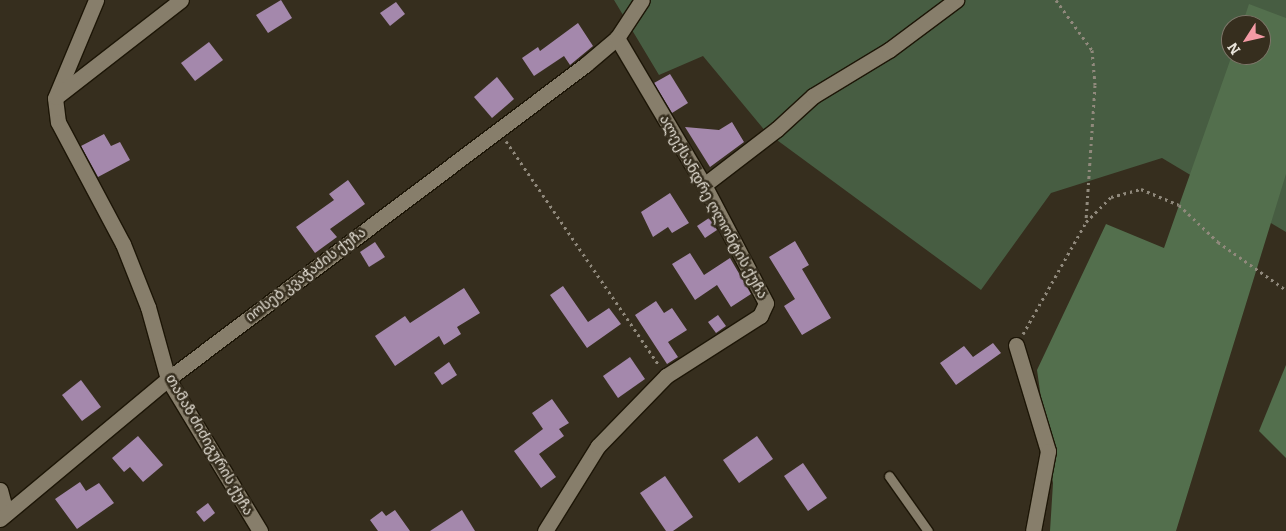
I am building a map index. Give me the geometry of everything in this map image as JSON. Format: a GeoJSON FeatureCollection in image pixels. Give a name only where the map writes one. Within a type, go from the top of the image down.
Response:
{"type":"FeatureCollection","features":[{"type":"Feature","properties":{"kind":"street"},"geometry":{"type":"LineString","coordinates":[[55,98],[96,0]]}},
{"type":"Feature","properties":{"kind":"street"},"geometry":{"type":"LineString","coordinates":[[55,98],[181,0]]}},
{"type":"Feature","properties":{"kind":"street","name":"იოსებ კვაჭაძის ქუჩა"},"geometry":{"type":"LineString","coordinates":[[3,516],[168,379],[499,132],[618,38],[642,0]]}},
{"type":"Feature","properties":{"kind":"street"},"geometry":{"type":"LineString","coordinates":[[704,185],[777,129],[813,96],[889,50],[956,0]]}},
{"type":"Feature","properties":{"kind":"street","name":"ალექსანდრე ღლონტის ქუჩა"},"geometry":{"type":"LineString","coordinates":[[545,531],[598,446],[666,376],[760,316],[766,303],[704,185],[618,38]]}},
{"type":"Feature","properties":{"kind":"street","name":"თამაზ ძიძიგურის ქუჩა"},"geometry":{"type":"LineString","coordinates":[[55,98],[58,122],[123,244],[148,307],[168,379],[260,531]]}},
{"type":"Feature","properties":{"kind":"street"},"geometry":{"type":"LineString","coordinates":[[1016,345],[1048,451],[1033,531]]}},
{"type":"Feature","properties":{"kind":"street"},"geometry":{"type":"LineString","coordinates":[[0,490],[3,516]]}},
{"type":"Feature","properties":{"kind":"lane"},"geometry":{"type":"LineString","coordinates":[[889,476],[928,531]]}},
{"type":"Feature","properties":{"kind":"path"},"geometry":{"type":"LineString","coordinates":[[1056,0],[1092,50],[1095,85],[1086,222]]}},
{"type":"Feature","properties":{"kind":"path"},"geometry":{"type":"LineString","coordinates":[[499,132],[666,376]]}},
{"type":"Feature","properties":{"kind":"path"},"geometry":{"type":"LineString","coordinates":[[1016,345],[1086,222],[1111,197],[1141,189],[1179,204],[1218,242],[1286,290]]}},
{"type":"Feature","properties":{"kind":"green space"},"geometry":{"type":"Polygon","coordinates":[[[614,0],[1286,0],[1286,232],[1162,158],[1051,193],[981,290],[766,132],[703,56],[659,75],[614,0]]]}},
{"type":"Feature","properties":{"kind":"green space"},"geometry":{"type":"Polygon","coordinates":[[[1249,4],[1286,18],[1286,174],[1176,531],[1050,531],[1053,483],[1037,370],[1106,224],[1164,248],[1228,65],[1271,65],[1271,15],[1245,15],[1249,4]]]}},
{"type":"Feature","properties":{"kind":"green space"},"geometry":{"type":"Polygon","coordinates":[[[1286,365],[1286,458],[1259,431],[1286,365]]]}},
{"type":"Feature","properties":{"kind":"building"},"geometry":{"type":"Polygon","coordinates":[[[281,0],[292,18],[268,33],[256,15],[281,0]]]}},
{"type":"Feature","properties":{"kind":"building"},"geometry":{"type":"Polygon","coordinates":[[[396,2],[405,14],[390,26],[380,13],[396,2]]]}},
{"type":"Feature","properties":{"kind":"building"},"geometry":{"type":"Polygon","coordinates":[[[578,23],[593,46],[570,65],[564,56],[534,76],[522,58],[538,47],[540,51],[578,23]]]}},
{"type":"Feature","properties":{"kind":"building"},"geometry":{"type":"Polygon","coordinates":[[[209,42],[223,60],[195,81],[181,63],[209,42]]]}},
{"type":"Feature","properties":{"kind":"building"},"geometry":{"type":"Polygon","coordinates":[[[670,74],[688,103],[672,113],[654,83],[670,74]]]}},
{"type":"Feature","properties":{"kind":"building"},"geometry":{"type":"Polygon","coordinates":[[[497,77],[514,99],[492,118],[474,97],[497,77]]]}},
{"type":"Feature","properties":{"kind":"building"},"geometry":{"type":"Polygon","coordinates":[[[732,122],[744,142],[710,167],[685,127],[719,130],[732,122]]]}},
{"type":"Feature","properties":{"kind":"building"},"geometry":{"type":"Polygon","coordinates":[[[104,134],[111,146],[120,142],[130,160],[98,177],[81,146],[104,134]]]}},
{"type":"Feature","properties":{"kind":"building"},"geometry":{"type":"Polygon","coordinates":[[[348,180],[365,204],[330,229],[337,237],[315,253],[296,227],[334,200],[329,194],[348,180]]]}},
{"type":"Feature","properties":{"kind":"building"},"geometry":{"type":"Polygon","coordinates":[[[670,193],[689,223],[672,233],[668,227],[653,237],[641,212],[670,193]]]}},
{"type":"Feature","properties":{"kind":"building"},"geometry":{"type":"Polygon","coordinates":[[[709,218],[717,230],[705,238],[697,226],[709,218]]]}},
{"type":"Feature","properties":{"kind":"building"},"geometry":{"type":"Polygon","coordinates":[[[795,241],[809,265],[802,269],[831,318],[802,335],[784,306],[795,299],[769,257],[795,241]]]}},
{"type":"Feature","properties":{"kind":"building"},"geometry":{"type":"Polygon","coordinates":[[[375,242],[385,257],[369,267],[360,252],[375,242]]]}},
{"type":"Feature","properties":{"kind":"building"},"geometry":{"type":"Polygon","coordinates":[[[690,253],[704,275],[730,258],[751,294],[731,307],[717,285],[695,300],[672,264],[690,253]]]}},
{"type":"Feature","properties":{"kind":"building"},"geometry":{"type":"Polygon","coordinates":[[[563,286],[588,322],[609,308],[621,324],[587,348],[550,295],[563,286]]]}},
{"type":"Feature","properties":{"kind":"building"},"geometry":{"type":"Polygon","coordinates":[[[464,288],[480,313],[457,327],[461,334],[444,345],[439,336],[395,366],[375,336],[405,316],[410,323],[464,288]]]}},
{"type":"Feature","properties":{"kind":"building"},"geometry":{"type":"Polygon","coordinates":[[[656,301],[664,313],[672,308],[687,330],[668,342],[678,357],[667,364],[635,315],[656,301]]]}},
{"type":"Feature","properties":{"kind":"building"},"geometry":{"type":"Polygon","coordinates":[[[718,315],[726,326],[716,333],[708,322],[718,315]]]}},
{"type":"Feature","properties":{"kind":"building"},"geometry":{"type":"Polygon","coordinates":[[[993,343],[1001,353],[956,385],[940,363],[964,346],[973,357],[993,343]]]}},
{"type":"Feature","properties":{"kind":"building"},"geometry":{"type":"Polygon","coordinates":[[[630,357],[645,379],[618,398],[603,376],[630,357]]]}},
{"type":"Feature","properties":{"kind":"building"},"geometry":{"type":"Polygon","coordinates":[[[449,362],[457,375],[442,385],[434,373],[449,362]]]}},
{"type":"Feature","properties":{"kind":"building"},"geometry":{"type":"Polygon","coordinates":[[[81,380],[101,407],[82,421],[62,395],[81,380]]]}},
{"type":"Feature","properties":{"kind":"building"},"geometry":{"type":"Polygon","coordinates":[[[552,399],[569,423],[559,429],[564,436],[539,454],[556,477],[541,488],[514,451],[543,429],[532,413],[552,399]]]}},
{"type":"Feature","properties":{"kind":"building"},"geometry":{"type":"Polygon","coordinates":[[[138,436],[163,465],[143,482],[130,467],[124,472],[112,458],[138,436]]]}},
{"type":"Feature","properties":{"kind":"building"},"geometry":{"type":"Polygon","coordinates":[[[757,436],[773,459],[739,483],[723,460],[757,436]]]}},
{"type":"Feature","properties":{"kind":"building"},"geometry":{"type":"Polygon","coordinates":[[[803,463],[827,498],[808,511],[784,476],[803,463]]]}},
{"type":"Feature","properties":{"kind":"building"},"geometry":{"type":"Polygon","coordinates":[[[665,476],[693,517],[673,531],[666,531],[640,493],[665,476]]]}},
{"type":"Feature","properties":{"kind":"building"},"geometry":{"type":"Polygon","coordinates":[[[80,482],[86,491],[99,483],[114,503],[77,529],[55,499],[80,482]]]}},
{"type":"Feature","properties":{"kind":"building"},"geometry":{"type":"Polygon","coordinates":[[[208,503],[215,513],[204,522],[196,512],[208,503]]]}},
{"type":"Feature","properties":{"kind":"building"},"geometry":{"type":"Polygon","coordinates":[[[395,510],[410,531],[378,531],[370,520],[382,511],[386,516],[395,510]]]}},
{"type":"Feature","properties":{"kind":"building"},"geometry":{"type":"Polygon","coordinates":[[[462,510],[475,531],[430,531],[462,510]]]}}]}
